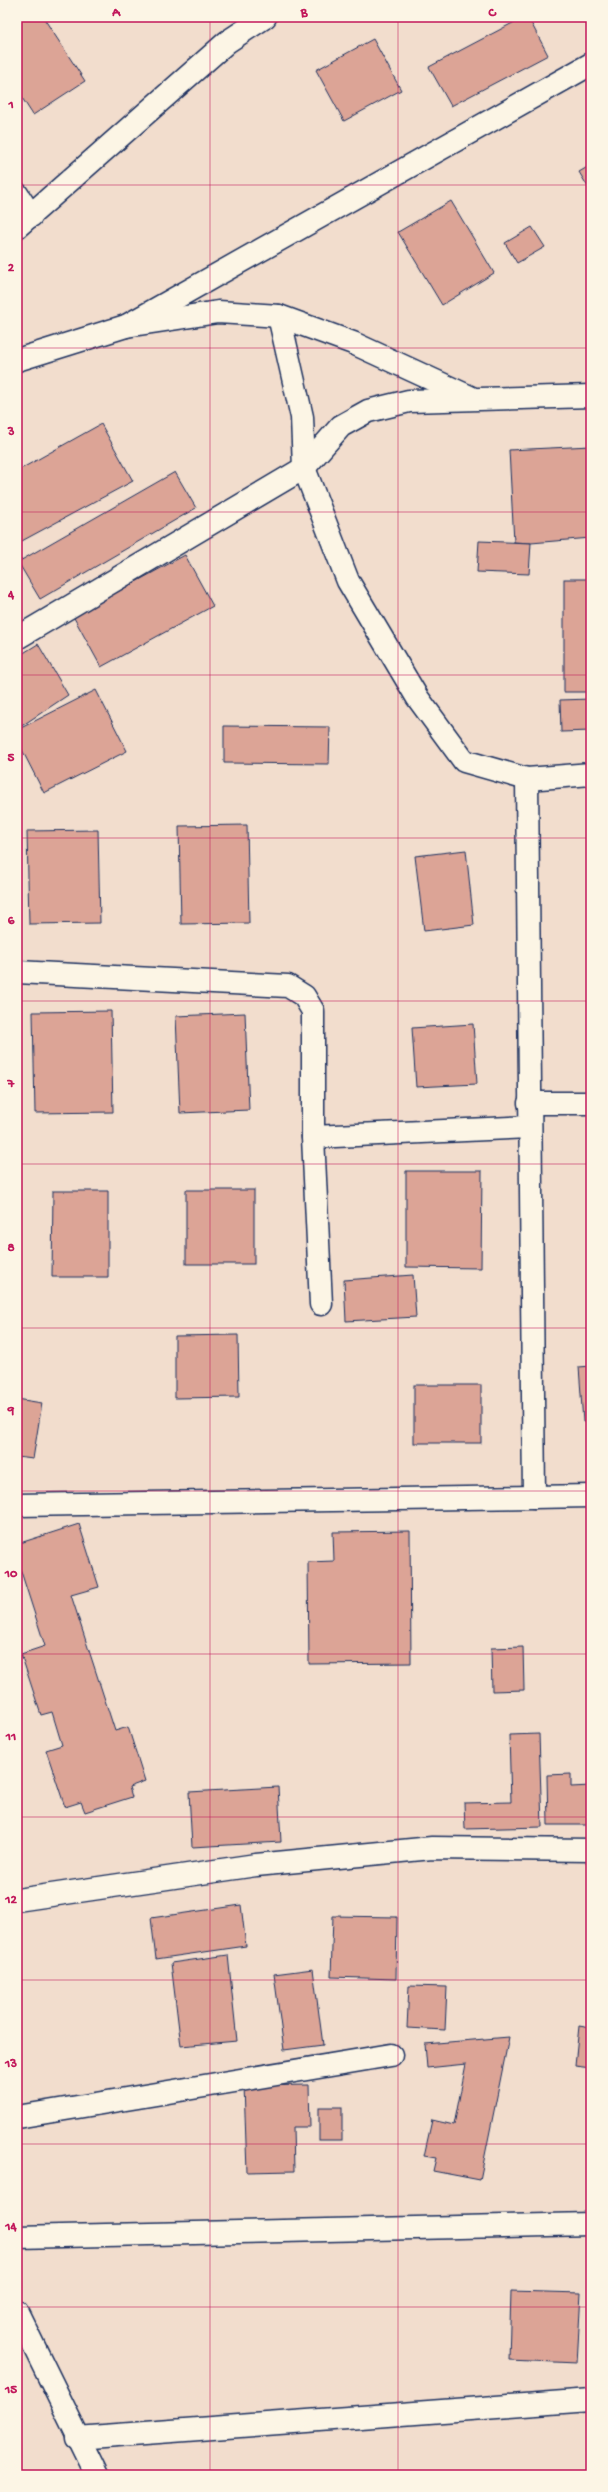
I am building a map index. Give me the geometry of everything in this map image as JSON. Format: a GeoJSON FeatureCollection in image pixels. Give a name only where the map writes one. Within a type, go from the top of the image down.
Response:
{"type":"FeatureCollection","features":[{"type":"Feature","properties":{"kind":"street"},"geometry":{"type":"LineString","coordinates":[[17,194],[24,222],[227,42],[265,17]]}},
{"type":"Feature","properties":{"kind":"street"},"geometry":{"type":"LineString","coordinates":[[126,326],[591,64]]}},
{"type":"Feature","properties":{"kind":"street"},"geometry":{"type":"LineString","coordinates":[[17,360],[126,326],[218,312],[279,316],[353,343],[473,399]]}},
{"type":"Feature","properties":{"kind":"street"},"geometry":{"type":"LineString","coordinates":[[279,316],[302,417],[304,468],[348,581],[417,697],[464,761],[527,778],[591,774]]}},
{"type":"Feature","properties":{"kind":"street"},"geometry":{"type":"LineString","coordinates":[[17,638],[304,468],[341,426],[368,411],[409,401],[591,396]]}},
{"type":"Feature","properties":{"kind":"street"},"geometry":{"type":"LineString","coordinates":[[527,778],[529,1128],[534,1497]]}},
{"type":"Feature","properties":{"kind":"street"},"geometry":{"type":"LineString","coordinates":[[17,972],[288,986],[304,996],[312,1010],[313,1137],[321,1304]]}},
{"type":"Feature","properties":{"kind":"street"},"geometry":{"type":"LineString","coordinates":[[529,1103],[591,1103]]}},
{"type":"Feature","properties":{"kind":"street"},"geometry":{"type":"LineString","coordinates":[[313,1137],[529,1128]]}},
{"type":"Feature","properties":{"kind":"street"},"geometry":{"type":"LineString","coordinates":[[17,1505],[591,1496]]}},
{"type":"Feature","properties":{"kind":"street"},"geometry":{"type":"LineString","coordinates":[[17,1900],[256,1866],[432,1848],[591,1850]]}},
{"type":"Feature","properties":{"kind":"street"},"geometry":{"type":"LineString","coordinates":[[17,2117],[391,2056]]}},
{"type":"Feature","properties":{"kind":"street"},"geometry":{"type":"LineString","coordinates":[[17,2237],[591,2224]]}},
{"type":"Feature","properties":{"kind":"street"},"geometry":{"type":"LineString","coordinates":[[17,2312],[77,2438],[97,2475]]}},
{"type":"Feature","properties":{"kind":"street"},"geometry":{"type":"LineString","coordinates":[[77,2438],[591,2400]]}},
{"type":"Feature","properties":{"kind":"building"},"geometry":{"type":"Polygon","coordinates":[[[17,17],[43,17],[85,81],[33,115],[17,90],[17,17]]]}},
{"type":"Feature","properties":{"kind":"building"},"geometry":{"type":"Polygon","coordinates":[[[524,17],[528,17],[548,55],[451,106],[429,67],[524,17]]]}},
{"type":"Feature","properties":{"kind":"building"},"geometry":{"type":"Polygon","coordinates":[[[373,39],[401,90],[344,121],[316,70],[373,39]]]}},
{"type":"Feature","properties":{"kind":"building"},"geometry":{"type":"Polygon","coordinates":[[[591,165],[591,192],[579,172],[591,165]]]}},
{"type":"Feature","properties":{"kind":"building"},"geometry":{"type":"Polygon","coordinates":[[[451,201],[494,273],[442,305],[398,232],[451,201]]]}},
{"type":"Feature","properties":{"kind":"building"},"geometry":{"type":"Polygon","coordinates":[[[532,227],[545,247],[517,263],[505,243],[532,227]]]}},
{"type":"Feature","properties":{"kind":"building"},"geometry":{"type":"Polygon","coordinates":[[[101,424],[133,481],[20,542],[17,536],[17,471],[101,424]]]}},
{"type":"Feature","properties":{"kind":"building"},"geometry":{"type":"Polygon","coordinates":[[[591,446],[591,538],[531,543],[514,542],[509,450],[591,446]]]}},
{"type":"Feature","properties":{"kind":"building"},"geometry":{"type":"Polygon","coordinates":[[[175,472],[196,508],[40,599],[18,562],[175,472]]]}},
{"type":"Feature","properties":{"kind":"building"},"geometry":{"type":"Polygon","coordinates":[[[479,541],[531,543],[529,574],[477,572],[479,541]]]}},
{"type":"Feature","properties":{"kind":"building"},"geometry":{"type":"Polygon","coordinates":[[[185,555],[213,606],[101,667],[73,616],[185,555]]]}},
{"type":"Feature","properties":{"kind":"building"},"geometry":{"type":"Polygon","coordinates":[[[564,579],[591,579],[591,692],[564,692],[564,579]]]}},
{"type":"Feature","properties":{"kind":"building"},"geometry":{"type":"Polygon","coordinates":[[[38,644],[68,695],[17,729],[17,657],[38,644]]]}},
{"type":"Feature","properties":{"kind":"building"},"geometry":{"type":"Polygon","coordinates":[[[96,690],[127,751],[44,793],[17,740],[17,730],[96,690]]]}},
{"type":"Feature","properties":{"kind":"building"},"geometry":{"type":"Polygon","coordinates":[[[591,699],[591,731],[561,732],[560,700],[591,699]]]}},
{"type":"Feature","properties":{"kind":"building"},"geometry":{"type":"Polygon","coordinates":[[[224,726],[330,727],[329,764],[224,763],[224,726]]]}},
{"type":"Feature","properties":{"kind":"building"},"geometry":{"type":"Polygon","coordinates":[[[247,825],[249,923],[181,924],[179,826],[247,825]]]}},
{"type":"Feature","properties":{"kind":"building"},"geometry":{"type":"Polygon","coordinates":[[[98,830],[100,923],[29,924],[27,831],[98,830]]]}},
{"type":"Feature","properties":{"kind":"building"},"geometry":{"type":"Polygon","coordinates":[[[466,850],[474,925],[424,931],[415,856],[466,850]]]}},
{"type":"Feature","properties":{"kind":"building"},"geometry":{"type":"Polygon","coordinates":[[[111,1011],[113,1112],[35,1113],[33,1012],[111,1011]]]}},
{"type":"Feature","properties":{"kind":"building"},"geometry":{"type":"Polygon","coordinates":[[[245,1013],[249,1110],[180,1113],[176,1016],[245,1013]]]}},
{"type":"Feature","properties":{"kind":"building"},"geometry":{"type":"Polygon","coordinates":[[[473,1024],[477,1084],[416,1087],[412,1028],[473,1024]]]}},
{"type":"Feature","properties":{"kind":"building"},"geometry":{"type":"Polygon","coordinates":[[[406,1171],[482,1171],[481,1268],[406,1267],[406,1171]]]}},
{"type":"Feature","properties":{"kind":"building"},"geometry":{"type":"Polygon","coordinates":[[[186,1190],[254,1190],[254,1264],[186,1264],[186,1190]]]}},
{"type":"Feature","properties":{"kind":"building"},"geometry":{"type":"Polygon","coordinates":[[[53,1191],[108,1191],[108,1277],[52,1277],[53,1191]]]}},
{"type":"Feature","properties":{"kind":"building"},"geometry":{"type":"Polygon","coordinates":[[[413,1275],[416,1317],[346,1321],[344,1280],[413,1275]]]}},
{"type":"Feature","properties":{"kind":"building"},"geometry":{"type":"Polygon","coordinates":[[[238,1335],[239,1397],[175,1398],[175,1336],[238,1335]]]}},
{"type":"Feature","properties":{"kind":"building"},"geometry":{"type":"Polygon","coordinates":[[[591,1366],[591,1421],[583,1422],[579,1367],[591,1366]]]}},
{"type":"Feature","properties":{"kind":"building"},"geometry":{"type":"Polygon","coordinates":[[[414,1385],[481,1385],[481,1443],[414,1443],[414,1385]]]}},
{"type":"Feature","properties":{"kind":"building"},"geometry":{"type":"Polygon","coordinates":[[[17,1399],[42,1403],[33,1459],[17,1457],[17,1399]]]}},
{"type":"Feature","properties":{"kind":"building"},"geometry":{"type":"Polygon","coordinates":[[[79,1524],[99,1587],[71,1595],[115,1731],[128,1727],[145,1781],[129,1787],[132,1797],[85,1812],[81,1802],[65,1807],[46,1750],[62,1745],[52,1712],[41,1715],[21,1654],[45,1646],[17,1559],[17,1544],[79,1524]]]}},
{"type":"Feature","properties":{"kind":"building"},"geometry":{"type":"Polygon","coordinates":[[[410,1531],[411,1663],[309,1664],[308,1562],[334,1561],[333,1532],[410,1531]]]}},
{"type":"Feature","properties":{"kind":"building"},"geometry":{"type":"Polygon","coordinates":[[[523,1647],[524,1690],[492,1691],[491,1648],[523,1647]]]}},
{"type":"Feature","properties":{"kind":"building"},"geometry":{"type":"Polygon","coordinates":[[[539,1734],[542,1827],[465,1829],[464,1803],[511,1802],[509,1735],[539,1734]]]}},
{"type":"Feature","properties":{"kind":"building"},"geometry":{"type":"Polygon","coordinates":[[[571,1774],[571,1787],[591,1786],[591,1825],[548,1825],[547,1775],[571,1774]]]}},
{"type":"Feature","properties":{"kind":"building"},"geometry":{"type":"Polygon","coordinates":[[[278,1787],[281,1842],[192,1847],[189,1792],[278,1787]]]}},
{"type":"Feature","properties":{"kind":"building"},"geometry":{"type":"Polygon","coordinates":[[[241,1905],[246,1946],[156,1959],[151,1918],[241,1905]]]}},
{"type":"Feature","properties":{"kind":"building"},"geometry":{"type":"Polygon","coordinates":[[[333,1916],[397,1917],[396,1979],[331,1977],[333,1916]]]}},
{"type":"Feature","properties":{"kind":"building"},"geometry":{"type":"Polygon","coordinates":[[[228,1955],[237,2041],[181,2046],[171,1963],[228,1955]]]}},
{"type":"Feature","properties":{"kind":"building"},"geometry":{"type":"Polygon","coordinates":[[[313,1969],[323,2045],[284,2050],[274,1974],[313,1969]]]}},
{"type":"Feature","properties":{"kind":"building"},"geometry":{"type":"Polygon","coordinates":[[[409,1986],[447,1987],[445,2030],[407,2028],[409,1986]]]}},
{"type":"Feature","properties":{"kind":"building"},"geometry":{"type":"Polygon","coordinates":[[[579,2026],[591,2028],[591,2068],[575,2066],[579,2026]]]}},
{"type":"Feature","properties":{"kind":"building"},"geometry":{"type":"Polygon","coordinates":[[[509,2037],[480,2180],[433,2171],[436,2158],[424,2156],[432,2120],[454,2125],[466,2064],[427,2068],[425,2044],[509,2037]]]}},
{"type":"Feature","properties":{"kind":"building"},"geometry":{"type":"Polygon","coordinates":[[[309,2085],[310,2127],[293,2127],[294,2171],[247,2172],[244,2086],[309,2085]]]}},
{"type":"Feature","properties":{"kind":"building"},"geometry":{"type":"Polygon","coordinates":[[[319,2107],[342,2107],[342,2140],[319,2140],[319,2107]]]}},
{"type":"Feature","properties":{"kind":"building"},"geometry":{"type":"Polygon","coordinates":[[[511,2291],[581,2293],[577,2363],[509,2360],[511,2291]]]}},
{"type":"Feature","properties":{"kind":"building"},"geometry":{"type":"Polygon","coordinates":[[[17,2457],[23,2475],[17,2475],[17,2457]]]}}]}
